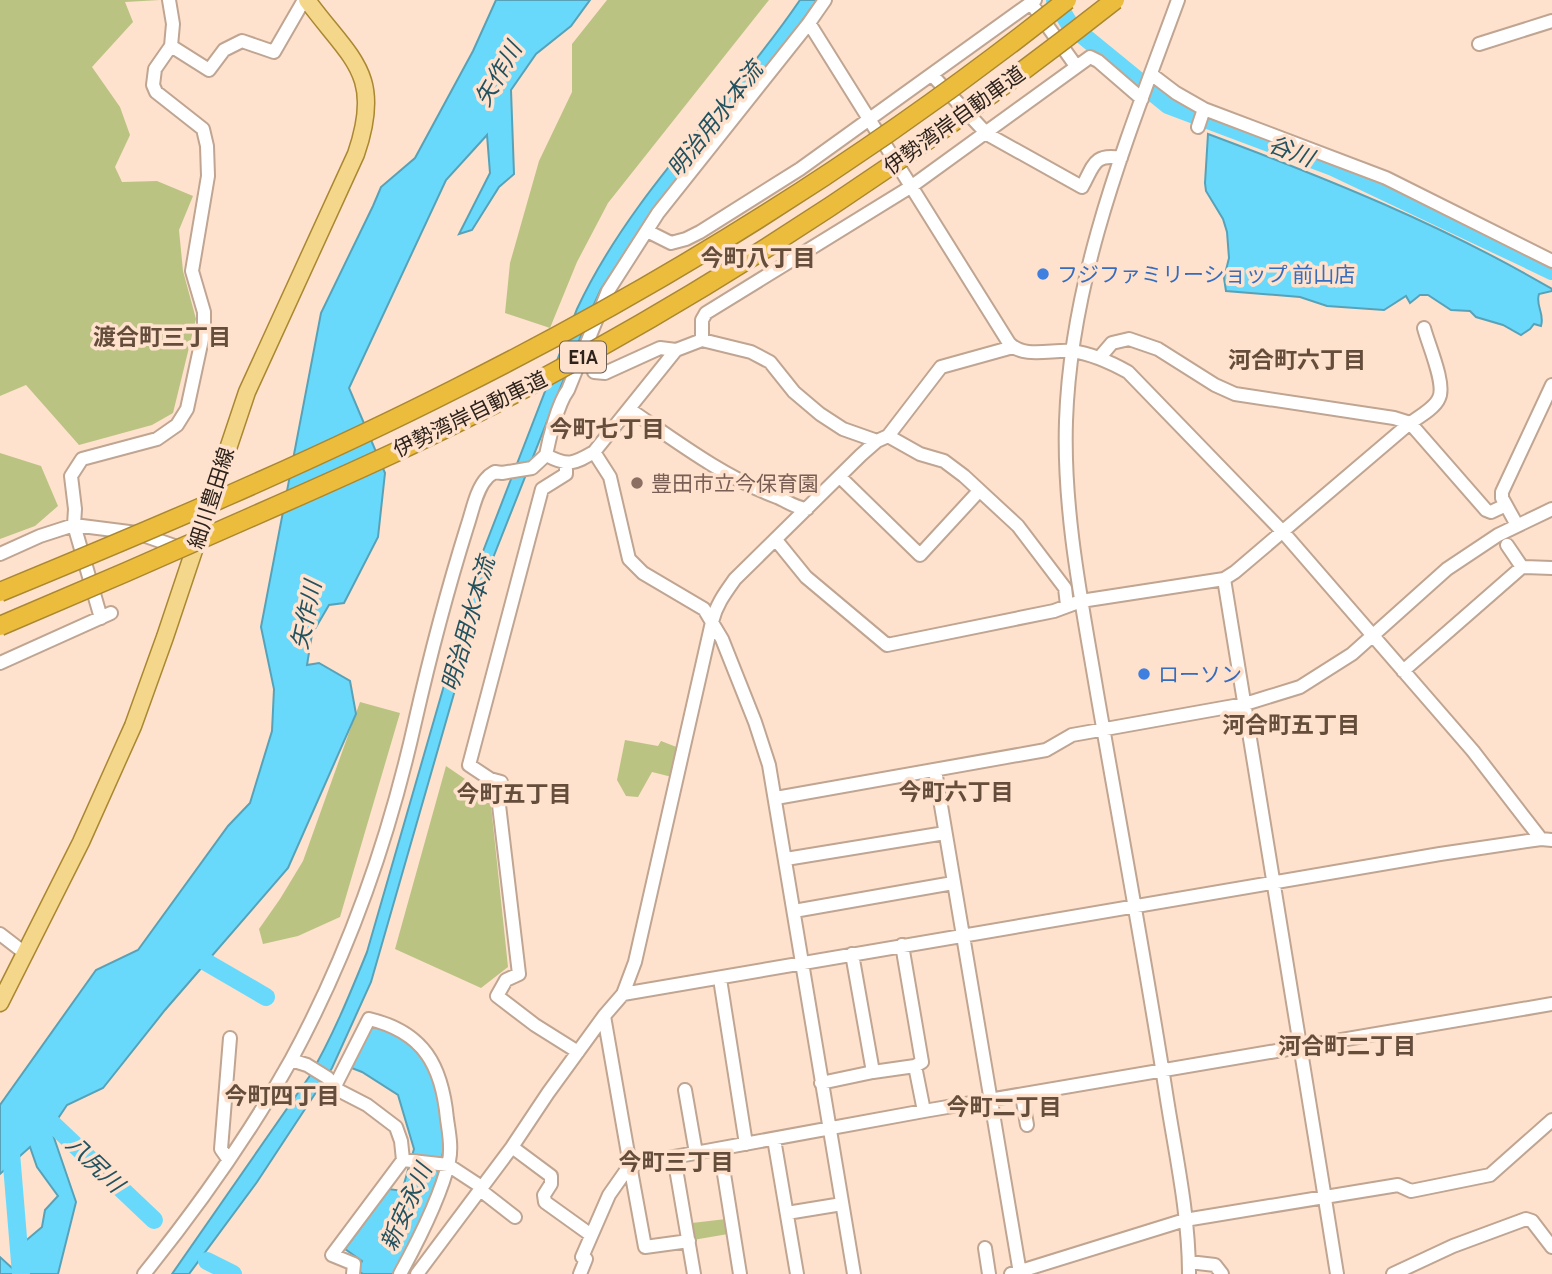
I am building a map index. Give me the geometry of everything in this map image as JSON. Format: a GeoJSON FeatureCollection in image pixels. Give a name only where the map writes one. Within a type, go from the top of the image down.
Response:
{"type":"FeatureCollection","features":[{"type":"Feature","properties":{"kind":"highway","name":"伊勢湾岸自動車道"},"geometry":{"type":"LineString","coordinates":[[0,592],[166,522],[377,427],[454,390],[593,316],[744,228],[870,145],[1067,0]]}},
{"type":"Feature","properties":{"kind":"highway","name":"伊勢湾岸自動車道"},"geometry":{"type":"LineString","coordinates":[[0,625],[389,455],[515,393],[606,344],[764,251],[887,170],[998,90],[1115,0]]}},
{"type":"Feature","properties":{"kind":"main road","name":"細川豊田線"},"geometry":{"type":"LineString","coordinates":[[0,1003],[81,842],[133,726],[247,392],[356,153],[365,126],[366,93],[360,72],[349,52],[305,0]]}},
{"type":"Feature","properties":{"kind":"street"},"geometry":{"type":"LineString","coordinates":[[0,663],[106,616],[74,526],[71,476],[82,459],[157,439],[177,425],[187,409],[204,330],[204,312],[192,271],[208,176],[207,146],[203,130],[156,92],[153,85],[155,69],[171,46],[173,24],[169,0]]}},
{"type":"Feature","properties":{"kind":"street"},"geometry":{"type":"LineString","coordinates":[[171,46],[209,70],[224,50],[242,41],[274,52],[305,0]]}},
{"type":"Feature","properties":{"kind":"street"},"geometry":{"type":"LineString","coordinates":[[144,1274],[205,1195],[291,1060],[337,962],[384,844],[425,674],[475,502],[485,479],[495,472],[532,468],[546,455],[563,397],[608,291],[658,213],[825,0]]}},
{"type":"Feature","properties":{"kind":"street"},"geometry":{"type":"LineString","coordinates":[[1178,0],[1121,158],[1091,251],[1071,351],[1066,421],[1067,474],[1082,601],[1162,1070],[1185,1220],[1189,1268],[1215,1265],[1222,1274]]}},
{"type":"Feature","properties":{"kind":"street"},"geometry":{"type":"LineString","coordinates":[[647,231],[671,243],[686,239],[800,169],[1033,2],[1076,66]]}},
{"type":"Feature","properties":{"kind":"street"},"geometry":{"type":"LineString","coordinates":[[1479,44],[1552,21]]}},
{"type":"Feature","properties":{"kind":"street"},"geometry":{"type":"LineString","coordinates":[[809,23],[1013,347],[1026,352],[1071,351],[1100,357],[1128,372],[1283,531],[1547,840]]}},
{"type":"Feature","properties":{"kind":"street"},"geometry":{"type":"LineString","coordinates":[[702,341],[702,320],[706,313],[912,186],[1090,57],[1142,99]]}},
{"type":"Feature","properties":{"kind":"street"},"geometry":{"type":"LineString","coordinates":[[932,75],[987,134],[1082,187],[1098,159],[1105,155],[1121,158]]}},
{"type":"Feature","properties":{"kind":"street"},"geometry":{"type":"LineString","coordinates":[[1151,75],[1203,111],[1386,178],[1552,261]]}},
{"type":"Feature","properties":{"kind":"street"},"geometry":{"type":"LineString","coordinates":[[1198,127],[1203,111]]}},
{"type":"Feature","properties":{"kind":"street"},"geometry":{"type":"LineString","coordinates":[[776,540],[806,577],[887,646],[1054,611],[1082,601],[1224,579],[1439,400],[1440,380],[1424,328]]}},
{"type":"Feature","properties":{"kind":"street"},"geometry":{"type":"LineString","coordinates":[[1100,357],[1112,343],[1129,339],[1157,349],[1215,385],[1235,394],[1394,418],[1410,424],[1486,510],[1491,512],[1506,505]]}},
{"type":"Feature","properties":{"kind":"street"},"geometry":{"type":"LineString","coordinates":[[594,372],[605,373],[660,348],[677,350],[702,341],[751,352],[770,362],[794,392],[820,414],[844,429],[883,439],[944,461],[1026,536],[1065,588],[1067,605]]}},
{"type":"Feature","properties":{"kind":"street"},"geometry":{"type":"LineString","coordinates":[[417,1274],[512,1147],[604,1016],[623,994],[635,962],[715,608],[735,579],[883,439],[941,367],[949,367],[1013,347]]}},
{"type":"Feature","properties":{"kind":"street"},"geometry":{"type":"LineString","coordinates":[[546,455],[566,464],[594,452],[677,350]]}},
{"type":"Feature","properties":{"kind":"street"},"geometry":{"type":"LineString","coordinates":[[1517,525],[1502,492],[1552,385]]}},
{"type":"Feature","properties":{"kind":"street"},"geometry":{"type":"LineString","coordinates":[[629,409],[754,489],[798,508],[807,509]]}},
{"type":"Feature","properties":{"kind":"street"},"geometry":{"type":"LineString","coordinates":[[594,452],[610,477],[629,559],[643,573],[704,609],[722,639],[769,765],[854,1274]]}},
{"type":"Feature","properties":{"kind":"street"},"geometry":{"type":"LineString","coordinates":[[566,464],[566,474],[542,489],[469,765],[490,779],[500,782],[499,804],[519,974],[506,980],[497,996],[535,1025],[578,1052]]}},
{"type":"Feature","properties":{"kind":"street"},"geometry":{"type":"LineString","coordinates":[[840,477],[920,555],[979,491]]}},
{"type":"Feature","properties":{"kind":"street"},"geometry":{"type":"LineString","coordinates":[[776,798],[1046,750],[1072,735],[1245,704],[1300,687],[1352,654],[1447,569],[1517,525],[1552,509]]}},
{"type":"Feature","properties":{"kind":"street"},"geometry":{"type":"LineString","coordinates":[[0,554],[40,536],[74,526],[137,533],[193,553]]}},
{"type":"Feature","properties":{"kind":"street"},"geometry":{"type":"LineString","coordinates":[[1507,545],[1522,567]]}},
{"type":"Feature","properties":{"kind":"street"},"geometry":{"type":"LineString","coordinates":[[1404,671],[1522,567],[1552,568]]}},
{"type":"Feature","properties":{"kind":"street"},"geometry":{"type":"LineString","coordinates":[[1224,579],[1337,1274]]}},
{"type":"Feature","properties":{"kind":"street"},"geometry":{"type":"LineString","coordinates":[[935,770],[992,1100],[1016,1273],[1185,1220],[1398,1185],[1411,1191],[1490,1175],[1552,1120]]}},
{"type":"Feature","properties":{"kind":"street"},"geometry":{"type":"LineString","coordinates":[[786,859],[945,833]]}},
{"type":"Feature","properties":{"kind":"street"},"geometry":{"type":"LineString","coordinates":[[623,994],[1273,883],[1547,840]]}},
{"type":"Feature","properties":{"kind":"street"},"geometry":{"type":"LineString","coordinates":[[794,911],[953,883]]}},
{"type":"Feature","properties":{"kind":"street"},"geometry":{"type":"LineString","coordinates":[[0,934],[26,954]]}},
{"type":"Feature","properties":{"kind":"street"},"geometry":{"type":"LineString","coordinates":[[821,1083],[915,1066],[922,1062],[902,945]]}},
{"type":"Feature","properties":{"kind":"street"},"geometry":{"type":"LineString","coordinates":[[852,954],[873,1072]]}},
{"type":"Feature","properties":{"kind":"street"},"geometry":{"type":"LineString","coordinates":[[720,979],[746,1144]]}},
{"type":"Feature","properties":{"kind":"street"},"geometry":{"type":"LineString","coordinates":[[580,1274],[586,1259],[582,1257],[609,1195],[630,1165],[923,1111],[1552,1004]]}},
{"type":"Feature","properties":{"kind":"street"},"geometry":{"type":"LineString","coordinates":[[604,1016],[645,1247],[689,1241]]}},
{"type":"Feature","properties":{"kind":"street"},"geometry":{"type":"LineString","coordinates":[[331,1083],[369,1019],[387,1023],[414,1038],[432,1059],[444,1091],[451,1152],[442,1184],[400,1274]]}},
{"type":"Feature","properties":{"kind":"street"},"geometry":{"type":"LineString","coordinates":[[228,1159],[221,1149],[230,1038]]}},
{"type":"Feature","properties":{"kind":"street"},"geometry":{"type":"LineString","coordinates":[[291,1060],[307,1065],[367,1105],[396,1128],[401,1141],[402,1160],[332,1255],[354,1264],[353,1274]]}},
{"type":"Feature","properties":{"kind":"street"},"geometry":{"type":"LineString","coordinates":[[915,1066],[923,1111]]}},
{"type":"Feature","properties":{"kind":"street"},"geometry":{"type":"LineString","coordinates":[[685,1090],[696,1153]]}},
{"type":"Feature","properties":{"kind":"street"},"geometry":{"type":"LineString","coordinates":[[1022,1095],[1027,1125]]}},
{"type":"Feature","properties":{"kind":"street"},"geometry":{"type":"LineString","coordinates":[[774,1139],[797,1274]]}},
{"type":"Feature","properties":{"kind":"street"},"geometry":{"type":"LineString","coordinates":[[512,1147],[551,1176],[551,1184],[544,1195],[545,1202],[591,1235]]}},
{"type":"Feature","properties":{"kind":"street"},"geometry":{"type":"LineString","coordinates":[[720,1149],[740,1274]]}},
{"type":"Feature","properties":{"kind":"street"},"geometry":{"type":"LineString","coordinates":[[674,1157],[694,1274]]}},
{"type":"Feature","properties":{"kind":"street"},"geometry":{"type":"LineString","coordinates":[[402,1160],[448,1164],[515,1217]]}},
{"type":"Feature","properties":{"kind":"street"},"geometry":{"type":"LineString","coordinates":[[787,1213],[842,1204]]}},
{"type":"Feature","properties":{"kind":"street"},"geometry":{"type":"LineString","coordinates":[[1393,1274],[1452,1246],[1525,1219],[1532,1221],[1552,1247]]}},
{"type":"Feature","properties":{"kind":"street"},"geometry":{"type":"LineString","coordinates":[[985,1248],[989,1274]]}},
{"type":"Feature","properties":{"kind":"green space"},"geometry":{"type":"Polygon","coordinates":[[[0,0],[160,0],[125,2],[133,22],[92,67],[120,107],[130,135],[115,167],[122,182],[157,181],[193,196],[179,230],[183,271],[196,319],[173,413],[152,425],[79,445],[26,385],[0,396],[0,0]]]}},
{"type":"Feature","properties":{"kind":"green space"},"geometry":{"type":"Polygon","coordinates":[[[607,0],[769,0],[608,203],[577,262],[550,328],[505,313],[510,263],[539,161],[572,92],[572,44],[607,0]]]}},
{"type":"Feature","properties":{"kind":"green space"},"geometry":{"type":"Polygon","coordinates":[[[0,453],[41,466],[58,506],[35,526],[0,539],[0,453]]]}},
{"type":"Feature","properties":{"kind":"green space"},"geometry":{"type":"Polygon","coordinates":[[[360,702],[400,713],[340,917],[298,936],[263,944],[259,929],[303,861],[360,702]]]}},
{"type":"Feature","properties":{"kind":"green space"},"geometry":{"type":"Polygon","coordinates":[[[625,740],[658,746],[661,741],[679,748],[672,777],[652,772],[638,797],[626,796],[617,780],[625,740]]]}},
{"type":"Feature","properties":{"kind":"green space"},"geometry":{"type":"Polygon","coordinates":[[[446,766],[490,796],[508,967],[481,988],[395,949],[446,766]]]}},
{"type":"Feature","properties":{"kind":"green space"},"geometry":{"type":"Polygon","coordinates":[[[726,1219],[728,1234],[693,1240],[692,1223],[726,1219]]]}},
{"type":"Feature","properties":{"kind":"water","name":"矢作川"},"geometry":{"type":"Polygon","coordinates":[[[496,0],[590,0],[571,26],[536,54],[511,90],[514,174],[499,187],[472,230],[459,234],[490,173],[487,135],[446,180],[349,388],[385,473],[378,537],[344,603],[329,605],[312,634],[307,665],[319,663],[350,681],[356,714],[288,868],[165,1010],[103,1088],[67,1105],[51,1129],[76,1202],[58,1274],[0,1274],[0,1257],[12,1268],[23,1243],[42,1227],[45,1210],[58,1196],[37,1167],[30,1147],[0,1174],[0,1105],[96,970],[138,950],[228,826],[250,803],[272,731],[274,689],[261,627],[321,313],[381,187],[415,158],[473,51],[496,0]]]}},
{"type":"Feature","properties":{"kind":"water","name":"明治用水本流"},"geometry":{"type":"Polygon","coordinates":[[[800,0],[817,0],[648,219],[601,289],[590,313],[493,558],[371,982],[332,1068],[257,1182],[189,1274],[172,1274],[309,1077],[354,984],[367,952],[482,554],[577,309],[625,226],[800,0]]]}},
{"type":"Feature","properties":{"kind":"water"},"geometry":{"type":"Polygon","coordinates":[[[1208,134],[1426,223],[1552,289],[1539,294],[1541,326],[1534,324],[1521,335],[1503,325],[1476,317],[1470,311],[1451,310],[1428,295],[1420,295],[1410,303],[1406,296],[1384,310],[1327,306],[1300,297],[1226,291],[1224,278],[1229,258],[1227,232],[1223,219],[1206,191],[1205,183],[1208,134]]]}},
{"type":"Feature","properties":{"kind":"water"},"geometry":{"type":"Polygon","coordinates":[[[373,1024],[396,1033],[417,1048],[435,1079],[443,1104],[445,1130],[437,1180],[394,1274],[363,1274],[357,1271],[362,1261],[345,1249],[389,1189],[402,1191],[414,1149],[398,1095],[362,1072],[349,1067],[373,1024]]]}},
{"type":"Feature","properties":{"kind":"waterway","name":"谷川"},"geometry":{"type":"LineString","coordinates":[[1055,0],[1070,25],[1168,105],[1333,167],[1552,271]]}},
{"type":"Feature","properties":{"kind":"waterway","name":"新安永川"},"geometry":{"type":"LineString","coordinates":[[187,951],[266,997]]}},
{"type":"Feature","properties":{"kind":"waterway","name":"八尻川"},"geometry":{"type":"LineString","coordinates":[[38,1110],[154,1220]]}},
{"type":"Feature","properties":{"kind":"waterway"},"geometry":{"type":"LineString","coordinates":[[10,1141],[21,1274]]}},
{"type":"Feature","properties":{"kind":"waterway","name":"八尻川"},"geometry":{"type":"LineString","coordinates":[[207,1261],[233,1274]]}},
{"type":"Feature","properties":{"kind":"place","name":"フジファミリーショップ 前山店"},"geometry":{"type":"Point","coordinates":[1043,274]}},
{"type":"Feature","properties":{"kind":"place","name":"豊田市立今保育園"},"geometry":{"type":"Point","coordinates":[637,483]}},
{"type":"Feature","properties":{"kind":"place","name":"ローソン"},"geometry":{"type":"Point","coordinates":[1144,674]}},
{"type":"Feature","properties":{"kind":"district","name":"今町八丁目"},"geometry":{"type":"Point","coordinates":[758,258]}},
{"type":"Feature","properties":{"kind":"district","name":"渡合町三丁目"},"geometry":{"type":"Point","coordinates":[162,337]}},
{"type":"Feature","properties":{"kind":"district","name":"河合町六丁目"},"geometry":{"type":"Point","coordinates":[1297,360]}},
{"type":"Feature","properties":{"kind":"district","name":"今町七丁目"},"geometry":{"type":"Point","coordinates":[607,429]}},
{"type":"Feature","properties":{"kind":"district","name":"河合町五丁目"},"geometry":{"type":"Point","coordinates":[1291,725]}},
{"type":"Feature","properties":{"kind":"district","name":"今町六丁目"},"geometry":{"type":"Point","coordinates":[956,792]}},
{"type":"Feature","properties":{"kind":"district","name":"今町五丁目"},"geometry":{"type":"Point","coordinates":[514,794]}},
{"type":"Feature","properties":{"kind":"district","name":"河合町二丁目"},"geometry":{"type":"Point","coordinates":[1347,1046]}},
{"type":"Feature","properties":{"kind":"district","name":"今町四丁目"},"geometry":{"type":"Point","coordinates":[282,1096]}},
{"type":"Feature","properties":{"kind":"district","name":"今町二丁目"},"geometry":{"type":"Point","coordinates":[1004,1107]}},
{"type":"Feature","properties":{"kind":"district","name":"今町三丁目"},"geometry":{"type":"Point","coordinates":[676,1162]}}]}
